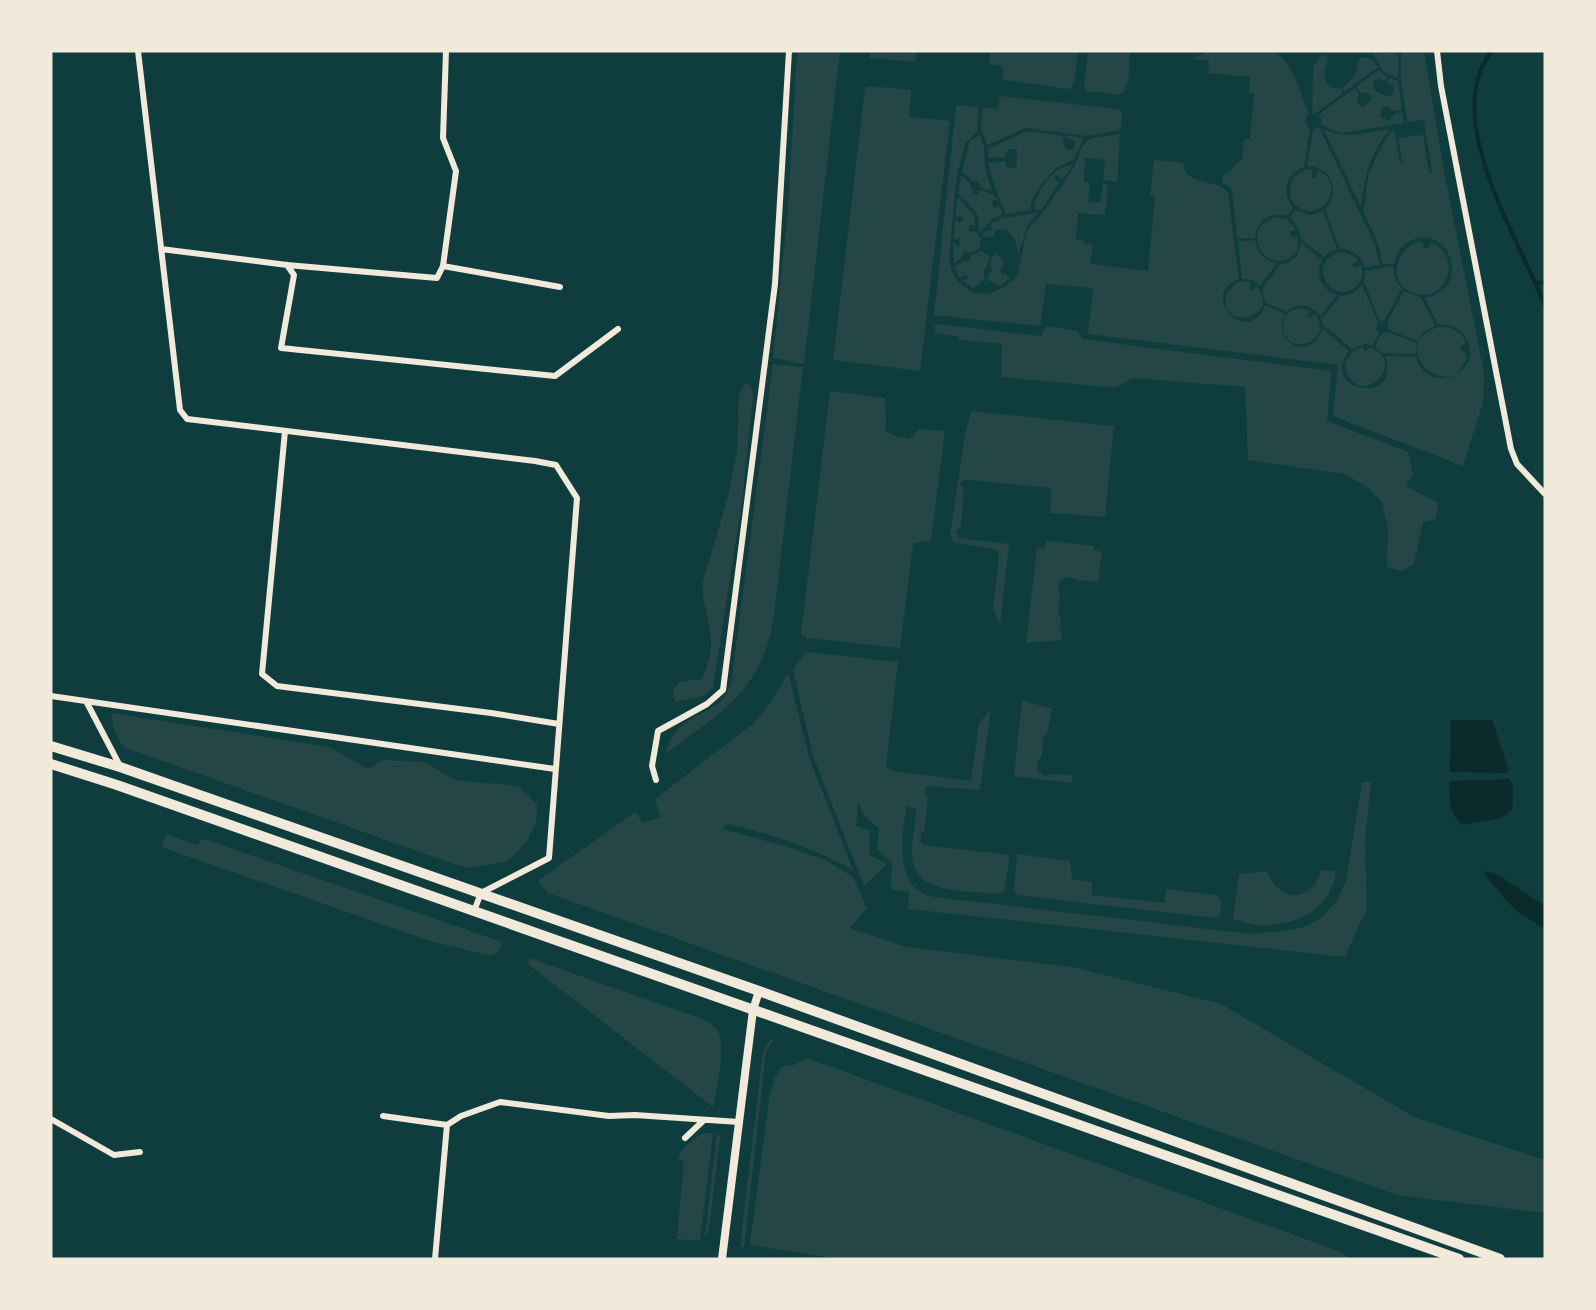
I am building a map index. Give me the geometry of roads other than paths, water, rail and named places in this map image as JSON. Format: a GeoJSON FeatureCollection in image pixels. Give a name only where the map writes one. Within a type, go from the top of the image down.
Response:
{"type":"FeatureCollection","features":[{"type":"Feature","properties":{"kind":"highway"},"geometry":{"type":"LineString","coordinates":[[51,746],[120,767],[759,991],[1500,1259]]}},
{"type":"Feature","properties":{"kind":"highway"},"geometry":{"type":"LineString","coordinates":[[51,764],[1459,1259]]}},
{"type":"Feature","properties":{"kind":"main road"},"geometry":{"type":"LineString","coordinates":[[722,1259],[753,1010],[759,991]]}},
{"type":"Feature","properties":{"kind":"street"},"geometry":{"type":"LineString","coordinates":[[138,51],[180,410],[188,419],[535,460],[556,465],[578,498],[549,858],[481,893],[474,911]]}},
{"type":"Feature","properties":{"kind":"street"},"geometry":{"type":"LineString","coordinates":[[162,249],[287,265],[437,278],[443,266],[456,171],[443,138],[446,51]]}},
{"type":"Feature","properties":{"kind":"street"},"geometry":{"type":"LineString","coordinates":[[656,780],[652,766],[658,731],[707,704],[723,690],[775,284],[789,51]]}},
{"type":"Feature","properties":{"kind":"street"},"geometry":{"type":"LineString","coordinates":[[1437,51],[1440,86],[1511,449],[1516,464],[1545,494]]}},
{"type":"Feature","properties":{"kind":"street"},"geometry":{"type":"LineString","coordinates":[[287,265],[294,275],[281,348],[555,376],[618,329]]}},
{"type":"Feature","properties":{"kind":"street"},"geometry":{"type":"LineString","coordinates":[[443,266],[560,287]]}},
{"type":"Feature","properties":{"kind":"street"},"geometry":{"type":"LineString","coordinates":[[285,431],[262,674],[277,686],[491,713],[559,724]]}},
{"type":"Feature","properties":{"kind":"street"},"geometry":{"type":"LineString","coordinates":[[51,696],[555,769]]}},
{"type":"Feature","properties":{"kind":"street"},"geometry":{"type":"LineString","coordinates":[[86,701],[120,767]]}},
{"type":"Feature","properties":{"kind":"street"},"geometry":{"type":"LineString","coordinates":[[383,1116],[447,1125],[461,1116],[500,1102],[609,1116],[635,1115],[739,1122]]}},
{"type":"Feature","properties":{"kind":"street"},"geometry":{"type":"LineString","coordinates":[[51,1119],[114,1155],[140,1152]]}},
{"type":"Feature","properties":{"kind":"street"},"geometry":{"type":"LineString","coordinates":[[685,1138],[704,1120]]}},
{"type":"Feature","properties":{"kind":"street"},"geometry":{"type":"LineString","coordinates":[[435,1259],[447,1125]]}},
{"type":"Feature","properties":{"kind":"waterway"},"geometry":{"type":"LineString","coordinates":[[1492,51],[1478,78],[1474,109],[1479,143],[1503,214],[1545,306]]}},
{"type":"Feature","properties":{"kind":"waterway"},"geometry":{"type":"LineString","coordinates":[[1535,283],[1545,283]]}}]}
